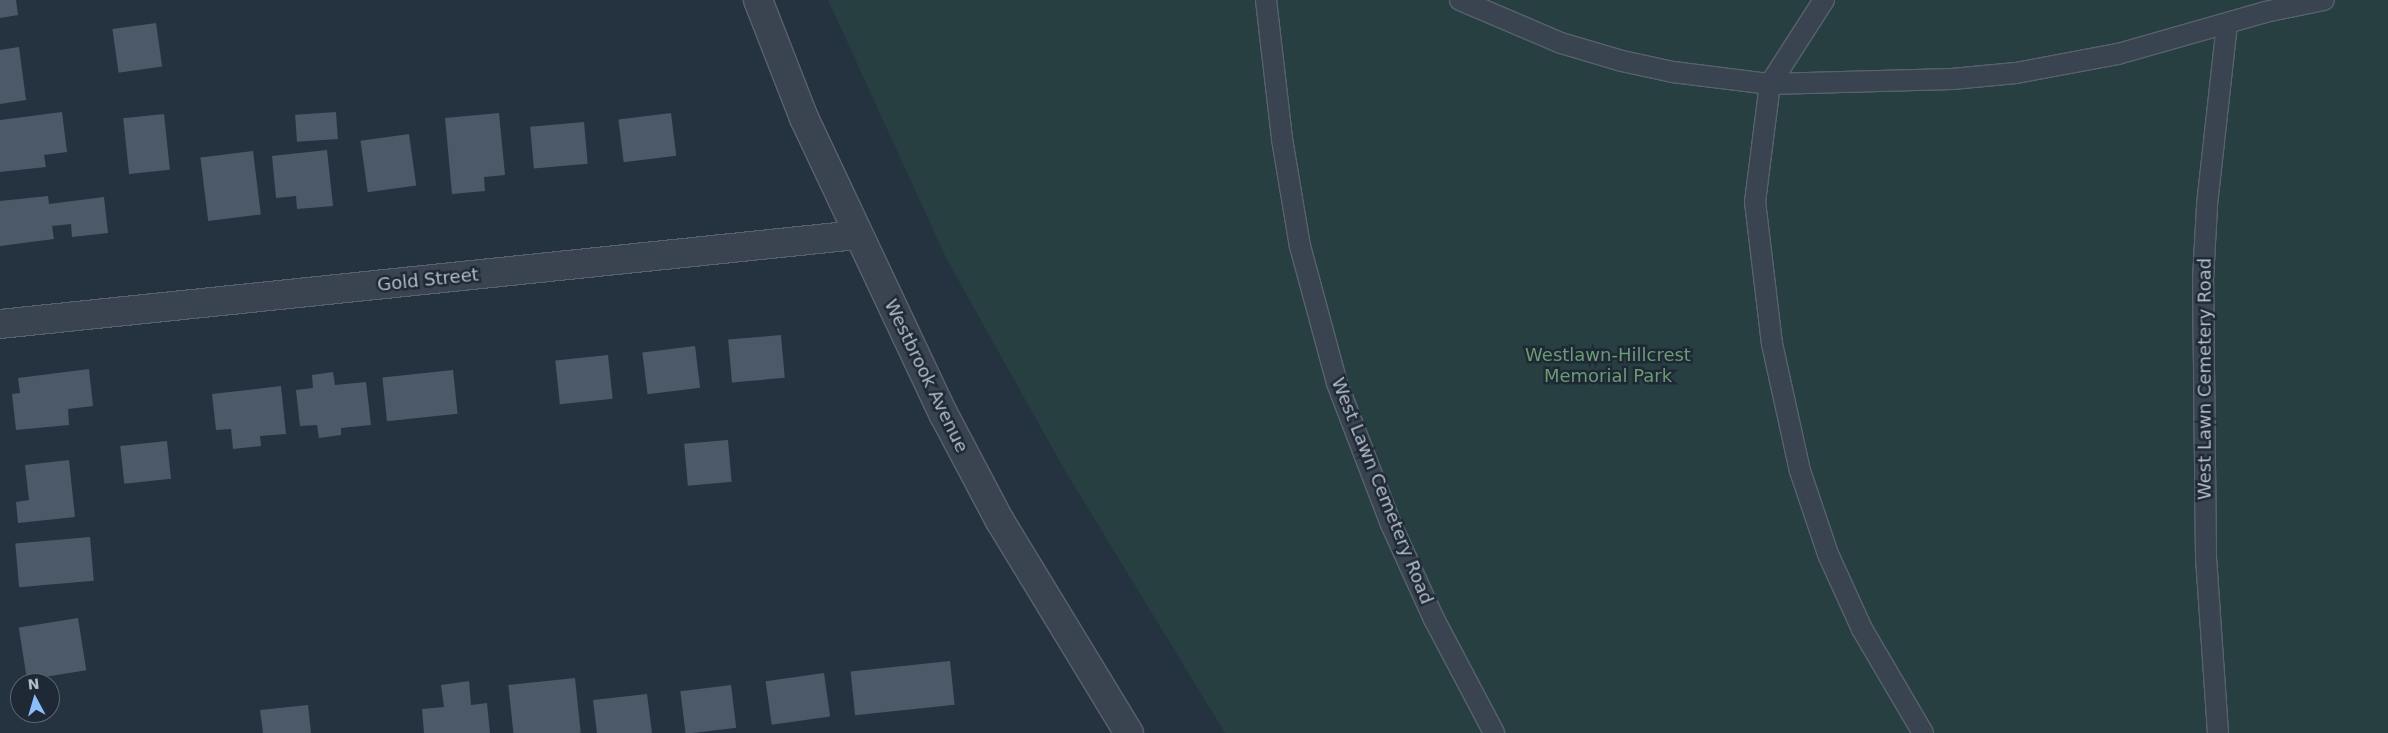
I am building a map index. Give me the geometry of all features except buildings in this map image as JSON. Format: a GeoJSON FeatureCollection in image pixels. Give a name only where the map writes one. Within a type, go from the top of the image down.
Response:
{"type":"FeatureCollection","features":[{"type":"Feature","properties":{"kind":"street","name":"Westbrook Avenue"},"geometry":{"type":"LineString","coordinates":[[758,0],[804,118],[857,236],[944,415],[1000,521],[1128,733]]}},
{"type":"Feature","properties":{"kind":"street","name":"Gold Street"},"geometry":{"type":"LineString","coordinates":[[0,324],[857,236]]}},
{"type":"Feature","properties":{"kind":"lane","name":"West Lawn Cemetery Road"},"geometry":{"type":"LineString","coordinates":[[1266,0],[1282,140],[1300,246],[1337,384],[1394,531],[1434,619],[1494,733]]}},
{"type":"Feature","properties":{"kind":"lane"},"geometry":{"type":"LineString","coordinates":[[1460,0],[1561,43],[1622,61],[1673,72],[1770,84],[2016,73],[2118,54],[2227,25],[2265,12],[2324,0]]}},
{"type":"Feature","properties":{"kind":"lane"},"geometry":{"type":"LineString","coordinates":[[1824,0],[1770,84],[1755,202],[1772,344],[1800,470],[1828,554],[1858,620],[1923,733]]}},
{"type":"Feature","properties":{"kind":"lane","name":"West Lawn Cemetery Road"},"geometry":{"type":"LineString","coordinates":[[2218,733],[2206,559],[2203,280],[2207,205],[2227,25]]}},
{"type":"Feature","properties":{"kind":"green space","name":"Westlawn-Hillcrest Memorial Park"},"geometry":{"type":"Polygon","coordinates":[[[828,0],[2388,0],[2388,733],[1225,733],[1064,469],[947,260],[828,0]]]}}]}
